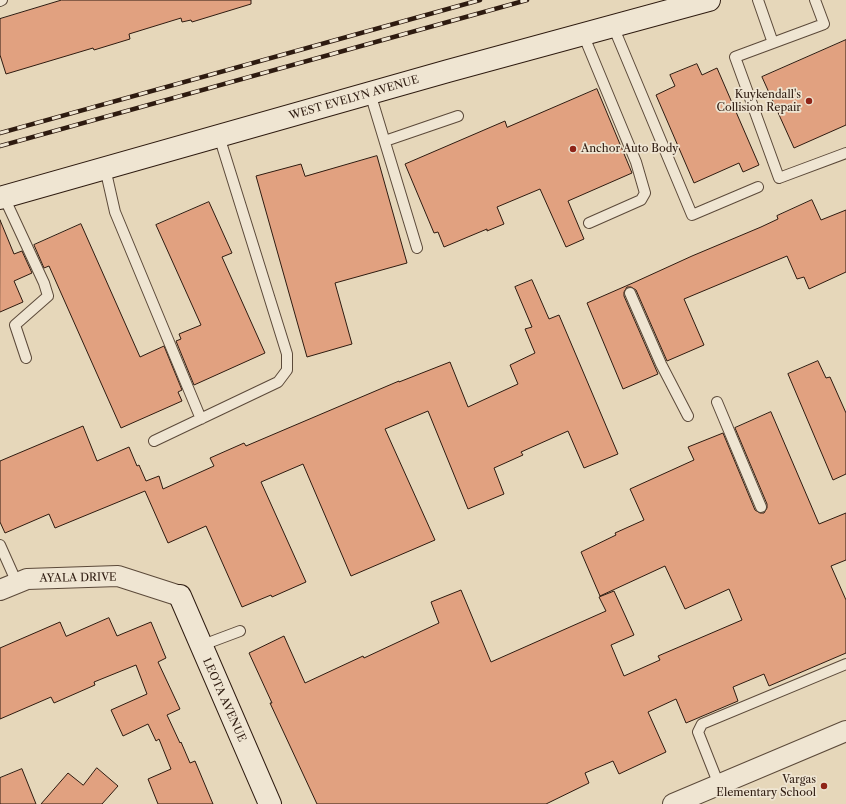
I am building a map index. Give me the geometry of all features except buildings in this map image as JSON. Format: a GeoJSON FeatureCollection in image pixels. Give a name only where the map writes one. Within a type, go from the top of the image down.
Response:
{"type":"FeatureCollection","features":[{"type":"Feature","properties":{"kind":"main road","name":"WEST EVELYN AVENUE"},"geometry":{"type":"LineString","coordinates":[[2,197],[370,93],[709,0]]}},
{"type":"Feature","properties":{"kind":"main road","name":"LEOTA AVENUE"},"geometry":{"type":"LineString","coordinates":[[180,596],[200,646],[270,804]]}},
{"type":"Feature","properties":{"kind":"street","name":"AYALA DRIVE"},"geometry":{"type":"LineString","coordinates":[[9,587],[27,579],[118,576],[180,596]]}},
{"type":"Feature","properties":{"kind":"street"},"geometry":{"type":"LineString","coordinates":[[672,804],[846,731]]}},
{"type":"Feature","properties":{"kind":"lane"},"geometry":{"type":"LineString","coordinates":[[758,0],[773,43]]}},
{"type":"Feature","properties":{"kind":"lane"},"geometry":{"type":"LineString","coordinates":[[815,0],[824,24],[735,57],[779,178],[846,153]]}},
{"type":"Feature","properties":{"kind":"lane"},"geometry":{"type":"LineString","coordinates":[[613,26],[692,215],[758,187]]}},
{"type":"Feature","properties":{"kind":"lane"},"geometry":{"type":"LineString","coordinates":[[583,34],[636,162],[645,193],[641,200],[589,223]]}},
{"type":"Feature","properties":{"kind":"lane"},"geometry":{"type":"LineString","coordinates":[[370,93],[417,248]]}},
{"type":"Feature","properties":{"kind":"lane"},"geometry":{"type":"LineString","coordinates":[[385,141],[458,116]]}},
{"type":"Feature","properties":{"kind":"lane"},"geometry":{"type":"LineString","coordinates":[[154,442],[278,382],[287,370],[287,354],[219,136]]}},
{"type":"Feature","properties":{"kind":"lane"},"geometry":{"type":"LineString","coordinates":[[105,168],[115,212],[201,419]]}},
{"type":"Feature","properties":{"kind":"lane"},"geometry":{"type":"LineString","coordinates":[[2,197],[44,283],[48,296],[14,325],[26,358]]}},
{"type":"Feature","properties":{"kind":"lane"},"geometry":{"type":"LineString","coordinates":[[630,293],[661,364],[688,416]]}},
{"type":"Feature","properties":{"kind":"lane"},"geometry":{"type":"LineString","coordinates":[[717,402],[761,507]]}},
{"type":"Feature","properties":{"kind":"lane"},"geometry":{"type":"LineString","coordinates":[[0,545],[9,587]]}},
{"type":"Feature","properties":{"kind":"lane"},"geometry":{"type":"LineString","coordinates":[[200,646],[240,631]]}},
{"type":"Feature","properties":{"kind":"lane"},"geometry":{"type":"LineString","coordinates":[[720,784],[698,732],[702,724],[846,664]]}},
{"type":"Feature","properties":{"kind":"railway"},"geometry":{"type":"LineString","coordinates":[[0,133],[480,0]]}},
{"type":"Feature","properties":{"kind":"railway"},"geometry":{"type":"LineString","coordinates":[[0,146],[527,0]]}},
{"type":"Feature","properties":{"kind":"place","name":"Kuykendall's Collision Repair"},"geometry":{"type":"Point","coordinates":[809,101]}},
{"type":"Feature","properties":{"kind":"place","name":"Anchor Auto Body"},"geometry":{"type":"Point","coordinates":[573,149]}},
{"type":"Feature","properties":{"kind":"place","name":"Vargas Elementary School"},"geometry":{"type":"Point","coordinates":[824,786]}}]}
